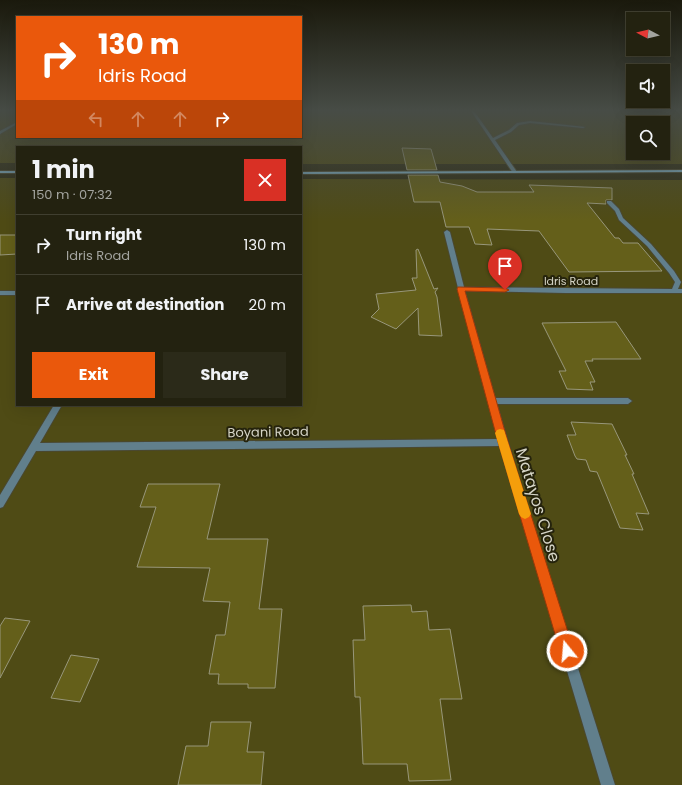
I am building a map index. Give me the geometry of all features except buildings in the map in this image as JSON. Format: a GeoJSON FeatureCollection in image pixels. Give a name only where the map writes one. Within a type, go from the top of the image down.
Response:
{"type":"FeatureCollection","features":[{"type":"Feature","properties":{"kind":"street"},"geometry":{"type":"LineString","coordinates":[[498,148],[515,172]]}},
{"type":"Feature","properties":{"kind":"street"},"geometry":{"type":"LineString","coordinates":[[302,173],[682,171]]}},
{"type":"Feature","properties":{"kind":"street"},"geometry":{"type":"LineString","coordinates":[[0,172],[16,172]]}},
{"type":"Feature","properties":{"kind":"street"},"geometry":{"type":"LineString","coordinates":[[609,202],[616,210],[621,220],[649,245],[672,272],[678,282],[674,291]]}},
{"type":"Feature","properties":{"kind":"street","name":"Matayos Close"},"geometry":{"type":"LineString","coordinates":[[447,232],[460,289],[503,442],[608,785]]}},
{"type":"Feature","properties":{"kind":"street","name":"Idris Road"},"geometry":{"type":"LineString","coordinates":[[460,289],[565,292],[682,291]]}},
{"type":"Feature","properties":{"kind":"street"},"geometry":{"type":"LineString","coordinates":[[0,293],[16,293]]}},
{"type":"Feature","properties":{"kind":"street"},"geometry":{"type":"LineString","coordinates":[[492,401],[628,401]]}},
{"type":"Feature","properties":{"kind":"street"},"geometry":{"type":"LineString","coordinates":[[0,504],[57,406]]}},
{"type":"Feature","properties":{"kind":"street","name":"Boyani Road"},"geometry":{"type":"LineString","coordinates":[[34,447],[503,442]]}},
{"type":"Feature","properties":{"kind":"shaded area"},"geometry":{"type":"Polygon","coordinates":[[[0,148],[16,148],[16,163],[0,163],[0,148]]]}},
{"type":"Feature","properties":{"kind":"shaded area"},"geometry":{"type":"Polygon","coordinates":[[[302,148],[626,148],[626,160],[670,160],[670,148],[682,148],[682,164],[302,164],[302,148]]]}},
{"type":"Feature","properties":{"kind":"shaded area"},"geometry":{"type":"Polygon","coordinates":[[[0,178],[16,178],[16,406],[302,406],[302,179],[682,180],[682,785],[0,785],[0,178]]]}},
{"type":"Feature","properties":{"kind":"slow traffic"},"geometry":{"type":"LineString","coordinates":[[500,433],[525,514]]}},
{"type":"Feature","properties":{"kind":"route"},"geometry":{"type":"LineString","coordinates":[[505,290],[460,289],[503,442],[567,651]]}}]}
